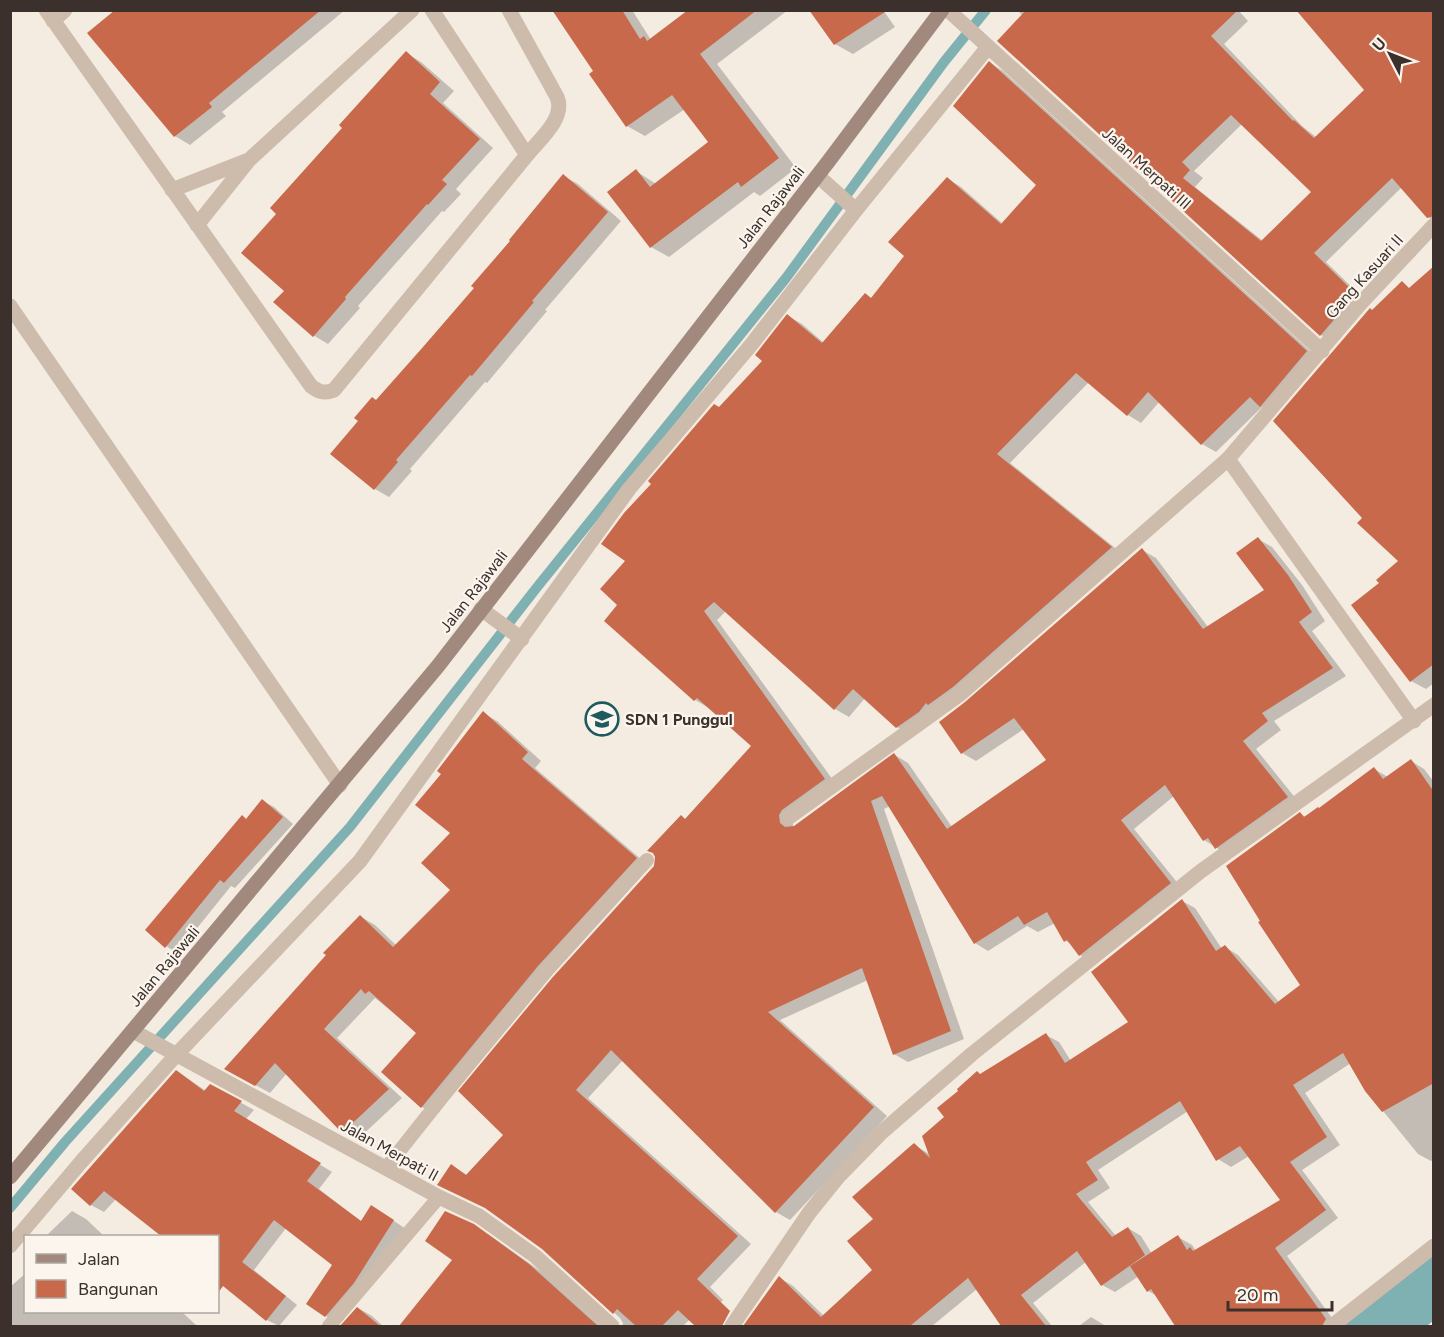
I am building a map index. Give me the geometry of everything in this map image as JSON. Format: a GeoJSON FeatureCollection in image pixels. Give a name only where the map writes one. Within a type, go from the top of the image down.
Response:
{"type":"FeatureCollection","features":[{"type":"Feature","properties":{"kind":"street"},"geometry":{"type":"LineString","coordinates":[[65,10],[49,16],[311,386],[326,393],[334,390],[558,115],[559,104],[509,10]]}},
{"type":"Feature","properties":{"kind":"street"},"geometry":{"type":"LineString","coordinates":[[196,225],[249,160],[412,10]]}},
{"type":"Feature","properties":{"kind":"street"},"geometry":{"type":"LineString","coordinates":[[432,10],[527,155]]}},
{"type":"Feature","properties":{"kind":"street","name":"Jalan Rajawali"},"geometry":{"type":"LineString","coordinates":[[10,1177],[139,1035],[438,666],[486,614],[822,179],[942,10]]}},
{"type":"Feature","properties":{"kind":"street","name":"Jalan Merpati III"},"geometry":{"type":"LineString","coordinates":[[948,10],[1322,351]]}},
{"type":"Feature","properties":{"kind":"street"},"geometry":{"type":"LineString","coordinates":[[10,1246],[174,1052],[360,861],[518,637],[629,489],[752,345],[852,207],[985,45]]}},
{"type":"Feature","properties":{"kind":"street"},"geometry":{"type":"LineString","coordinates":[[172,190],[249,160]]}},
{"type":"Feature","properties":{"kind":"street"},"geometry":{"type":"LineString","coordinates":[[822,179],[852,207]]}},
{"type":"Feature","properties":{"kind":"street","name":"Gang Kasuari II"},"geometry":{"type":"LineString","coordinates":[[788,818],[959,695],[1228,459],[1361,303],[1434,225]]}},
{"type":"Feature","properties":{"kind":"street"},"geometry":{"type":"LineString","coordinates":[[10,306],[340,785]]}},
{"type":"Feature","properties":{"kind":"street"},"geometry":{"type":"LineString","coordinates":[[1228,459],[1414,721]]}},
{"type":"Feature","properties":{"kind":"street"},"geometry":{"type":"LineString","coordinates":[[486,614],[518,637]]}},
{"type":"Feature","properties":{"kind":"street"},"geometry":{"type":"LineString","coordinates":[[732,1326],[809,1213],[838,1177],[882,1132],[972,1054],[1201,871],[1434,705]]}},
{"type":"Feature","properties":{"kind":"street","name":"Jalan Merpati II"},"geometry":{"type":"LineString","coordinates":[[139,1035],[439,1197],[479,1216],[536,1256],[612,1326]]}},
{"type":"Feature","properties":{"kind":"street"},"geometry":{"type":"LineString","coordinates":[[1332,1326],[1434,1246]]}},
{"type":"Feature","properties":{"kind":"lane"},"geometry":{"type":"LineString","coordinates":[[386,1168],[480,1050],[598,910],[647,860]]}},
{"type":"Feature","properties":{"kind":"lane"},"geometry":{"type":"LineString","coordinates":[[329,1326],[439,1197]]}},
{"type":"Feature","properties":{"kind":"building"},"geometry":{"type":"Polygon","coordinates":[[[115,10],[321,10],[209,103],[212,107],[174,137],[87,33],[115,10]]]}},
{"type":"Feature","properties":{"kind":"building"},"geometry":{"type":"Polygon","coordinates":[[[552,10],[622,10],[640,39],[644,36],[647,41],[688,10],[757,10],[700,54],[779,158],[741,187],[738,182],[650,248],[607,192],[636,169],[650,187],[708,142],[672,95],[626,127],[589,74],[593,71],[552,10]]]}},
{"type":"Feature","properties":{"kind":"building"},"geometry":{"type":"Polygon","coordinates":[[[809,10],[888,10],[834,45],[809,10]]]}},
{"type":"Feature","properties":{"kind":"building"},"geometry":{"type":"Polygon","coordinates":[[[1026,10],[1238,10],[1211,36],[1293,121],[1314,138],[1364,90],[1296,10],[1434,10],[1434,216],[1427,218],[1392,178],[1314,253],[1356,294],[1320,336],[997,41],[1026,10]],[[1231,115],[1182,162],[1190,170],[1183,178],[1261,241],[1311,192],[1231,115]]]}},
{"type":"Feature","properties":{"kind":"building"},"geometry":{"type":"Polygon","coordinates":[[[406,51],[440,82],[430,94],[480,139],[442,180],[447,184],[345,297],[346,299],[313,337],[273,302],[284,291],[241,253],[276,214],[270,208],[342,128],[339,125],[406,51]]]}},
{"type":"Feature","properties":{"kind":"building"},"geometry":{"type":"Polygon","coordinates":[[[989,61],[1307,351],[1260,407],[1250,397],[1201,445],[1148,392],[1127,416],[1076,373],[997,454],[1112,547],[953,687],[928,705],[926,703],[919,712],[896,728],[853,689],[834,710],[714,602],[704,611],[825,779],[782,810],[779,815],[780,823],[785,827],[794,826],[894,753],[947,829],[1046,760],[1014,718],[961,754],[939,722],[1142,548],[1203,629],[1264,590],[1236,553],[1258,537],[1288,575],[1312,612],[1299,622],[1333,668],[1262,713],[1268,721],[1243,741],[1288,797],[1215,849],[1208,838],[1203,841],[1165,785],[1121,820],[1171,883],[1079,956],[1067,940],[1064,942],[1047,912],[1024,925],[1018,916],[974,944],[882,796],[871,801],[951,1031],[893,1055],[862,968],[768,1012],[874,1107],[775,1213],[611,1050],[576,1090],[738,1236],[697,1279],[730,1311],[722,1326],[695,1326],[678,1310],[662,1326],[636,1326],[617,1309],[613,1314],[542,1249],[485,1208],[437,1185],[451,1164],[466,1175],[503,1135],[458,1091],[552,978],[654,866],[655,857],[653,853],[647,851],[681,815],[685,819],[751,746],[697,698],[694,701],[604,621],[617,605],[600,589],[625,561],[601,544],[624,513],[651,484],[648,481],[714,404],[719,407],[762,361],[755,355],[787,314],[822,343],[865,293],[871,298],[904,256],[888,242],[947,177],[1001,224],[1036,185],[953,106],[989,61]]]}},
{"type":"Feature","properties":{"kind":"building"},"geometry":{"type":"Polygon","coordinates":[[[563,174],[608,212],[472,376],[470,375],[396,460],[398,462],[374,490],[330,454],[358,421],[354,418],[372,397],[376,400],[474,288],[471,286],[563,174]]]}},
{"type":"Feature","properties":{"kind":"building"},"geometry":{"type":"Polygon","coordinates":[[[1434,266],[1434,664],[1410,682],[1351,605],[1379,583],[1376,580],[1398,561],[1357,523],[1362,518],[1273,421],[1370,308],[1372,310],[1402,281],[1409,288],[1434,266]]]}},
{"type":"Feature","properties":{"kind":"building"},"geometry":{"type":"Polygon","coordinates":[[[483,711],[528,752],[522,759],[637,858],[538,966],[421,1108],[381,1072],[416,1033],[369,991],[365,994],[361,989],[324,1029],[389,1089],[342,1133],[275,1063],[255,1086],[224,1069],[326,955],[323,953],[360,915],[393,947],[450,890],[421,863],[450,833],[415,805],[441,774],[437,771],[483,711]]]}},
{"type":"Feature","properties":{"kind":"building"},"geometry":{"type":"Polygon","coordinates":[[[1411,759],[1434,792],[1434,1083],[1382,1112],[1365,1091],[1343,1053],[1293,1085],[1327,1137],[1290,1162],[1326,1210],[1275,1248],[1326,1319],[1322,1326],[1175,1326],[1151,1289],[1147,1292],[1130,1266],[1178,1235],[1187,1250],[1190,1247],[1193,1251],[1280,1200],[1240,1146],[1216,1161],[1180,1101],[1086,1162],[1098,1180],[1076,1194],[1112,1237],[1128,1227],[1145,1255],[1101,1286],[1077,1251],[1021,1295],[1046,1326],[1001,1326],[968,1278],[910,1326],[743,1326],[779,1276],[821,1317],[872,1270],[847,1241],[873,1219],[852,1197],[914,1143],[930,1158],[922,1136],[944,1117],[937,1108],[977,1071],[980,1074],[1046,1033],[1065,1063],[1128,1022],[1091,972],[1182,899],[1216,951],[1225,945],[1275,1004],[1300,985],[1258,922],[1260,921],[1226,866],[1300,812],[1304,817],[1319,808],[1374,767],[1383,779],[1411,759]]]}},
{"type":"Feature","properties":{"kind":"building"},"geometry":{"type":"Polygon","coordinates":[[[262,799],[283,817],[224,883],[220,880],[165,948],[145,930],[242,815],[246,819],[262,799]]]}},
{"type":"Feature","properties":{"kind":"building"},"geometry":{"type":"Polygon","coordinates":[[[176,1070],[204,1091],[210,1084],[242,1101],[234,1111],[321,1163],[307,1181],[361,1221],[371,1205],[394,1220],[354,1283],[325,1317],[306,1304],[332,1265],[274,1220],[242,1262],[286,1296],[266,1321],[223,1286],[219,1292],[219,1235],[160,1235],[104,1191],[90,1206],[71,1189],[176,1070]]]}},
{"type":"Feature","properties":{"kind":"building"},"geometry":{"type":"Polygon","coordinates":[[[445,1211],[474,1224],[529,1264],[598,1326],[399,1326],[452,1260],[425,1241],[445,1211]]]}},
{"type":"Feature","properties":{"kind":"building"},"geometry":{"type":"Polygon","coordinates":[[[357,1307],[380,1326],[340,1326],[357,1307]]]}},
{"type":"Feature","properties":{"kind":"waterway"},"geometry":{"type":"LineString","coordinates":[[10,1208],[65,1142],[350,827],[538,586],[786,278],[944,62],[986,10]]}},
{"type":"Feature","properties":{"kind":"waterway"},"geometry":{"type":"LineString","coordinates":[[1376,1326],[1434,1281]]}},
{"type":"Feature","properties":{"kind":"place","name":"SDN 1 Punggul"},"geometry":{"type":"Point","coordinates":[602,719]}}]}
